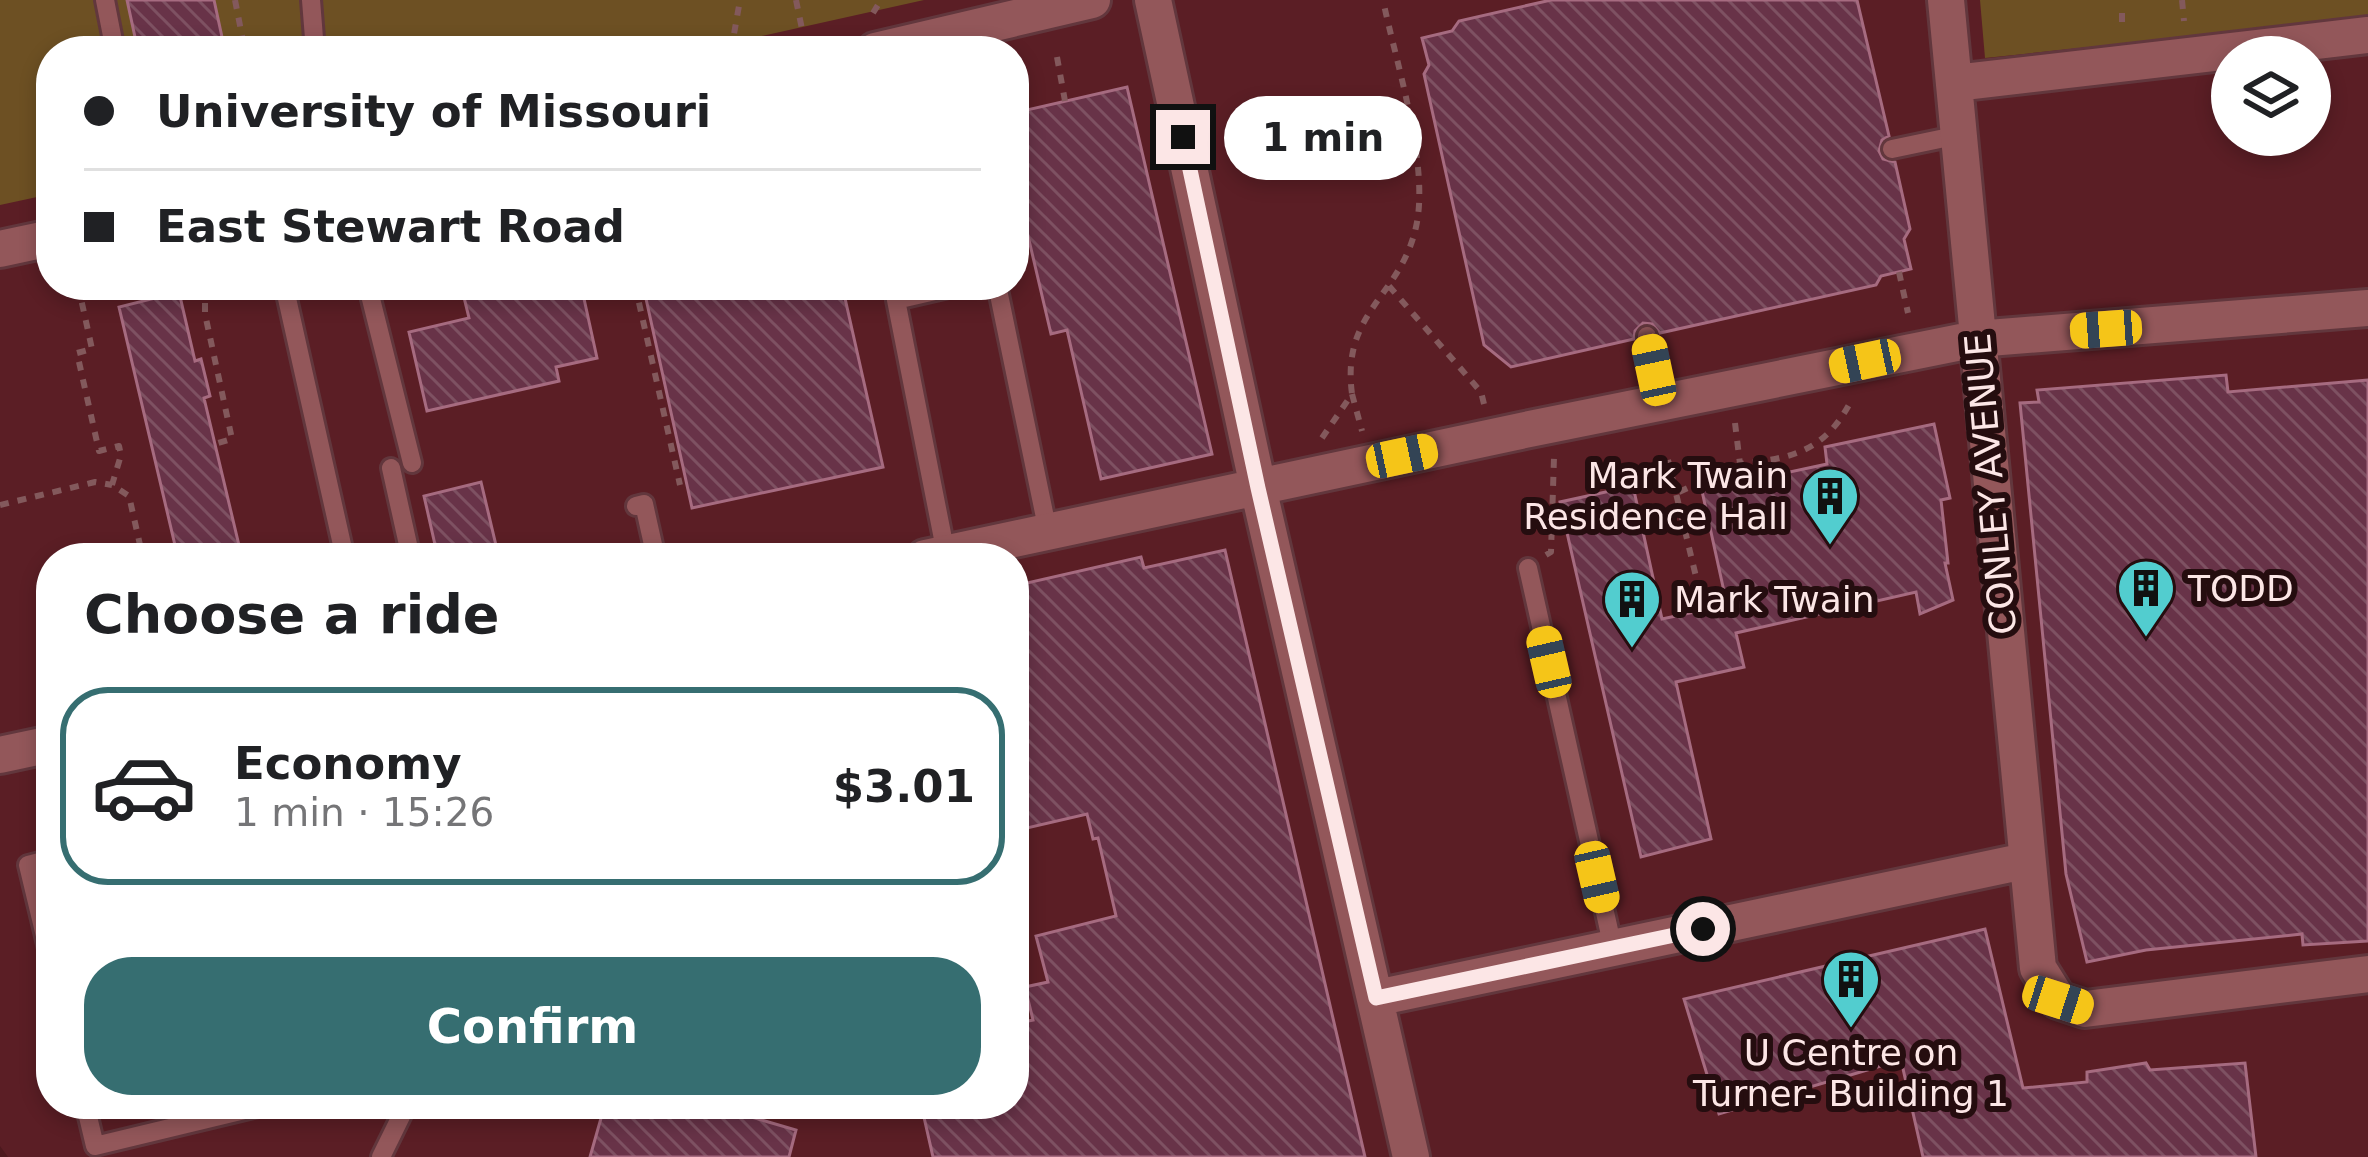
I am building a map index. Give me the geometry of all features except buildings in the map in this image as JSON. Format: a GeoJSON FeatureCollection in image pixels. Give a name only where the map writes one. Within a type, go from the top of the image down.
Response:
{"type":"FeatureCollection","features":[{"type":"Feature","properties":{"kind":"street"},"geometry":{"type":"LineString","coordinates":[[939,36],[1092,0]]}},
{"type":"Feature","properties":{"kind":"street"},"geometry":{"type":"LineString","coordinates":[[1153,0],[1258,488],[1411,1157]]}},
{"type":"Feature","properties":{"kind":"street","name":"CONLEY AVENUE"},"geometry":{"type":"LineString","coordinates":[[1946,0],[2038,968],[2058,1000],[2085,1009],[2368,974]]}},
{"type":"Feature","properties":{"kind":"street"},"geometry":{"type":"LineString","coordinates":[[1955,83],[2368,35]]}},
{"type":"Feature","properties":{"kind":"street"},"geometry":{"type":"LineString","coordinates":[[0,249],[36,241]]}},
{"type":"Feature","properties":{"kind":"street"},"geometry":{"type":"LineString","coordinates":[[997,543],[1976,339],[2368,308]]}},
{"type":"Feature","properties":{"kind":"street"},"geometry":{"type":"LineString","coordinates":[[0,755],[36,747]]}},
{"type":"Feature","properties":{"kind":"street"},"geometry":{"type":"LineString","coordinates":[[1376,998],[2025,861]]}},
{"type":"Feature","properties":{"kind":"lane"},"geometry":{"type":"LineString","coordinates":[[105,0],[112,36]]}},
{"type":"Feature","properties":{"kind":"lane"},"geometry":{"type":"LineString","coordinates":[[311,0],[315,36]]}},
{"type":"Feature","properties":{"kind":"lane"},"geometry":{"type":"LineString","coordinates":[[1892,148],[1959,135]]}},
{"type":"Feature","properties":{"kind":"lane"},"geometry":{"type":"LineString","coordinates":[[287,300],[342,543]]}},
{"type":"Feature","properties":{"kind":"lane"},"geometry":{"type":"LineString","coordinates":[[371,300],[412,464]]}},
{"type":"Feature","properties":{"kind":"lane"},"geometry":{"type":"LineString","coordinates":[[896,300],[934,543]]}},
{"type":"Feature","properties":{"kind":"lane"},"geometry":{"type":"LineString","coordinates":[[1001,300],[1048,532]]}},
{"type":"Feature","properties":{"kind":"lane"},"geometry":{"type":"LineString","coordinates":[[1647,336],[1661,403]]}},
{"type":"Feature","properties":{"kind":"lane"},"geometry":{"type":"LineString","coordinates":[[391,468],[408,543]]}},
{"type":"Feature","properties":{"kind":"lane"},"geometry":{"type":"LineString","coordinates":[[636,506],[644,503],[653,543]]}},
{"type":"Feature","properties":{"kind":"lane"},"geometry":{"type":"LineString","coordinates":[[1528,568],[1612,948]]}},
{"type":"Feature","properties":{"kind":"lane"},"geometry":{"type":"LineString","coordinates":[[36,863],[28,865],[36,898]]}},
{"type":"Feature","properties":{"kind":"lane"},"geometry":{"type":"LineString","coordinates":[[89,1119],[95,1146],[208,1119]]}},
{"type":"Feature","properties":{"kind":"lane"},"geometry":{"type":"LineString","coordinates":[[381,1157],[399,1119]]}},
{"type":"Feature","properties":{"kind":"path"},"geometry":{"type":"LineString","coordinates":[[235,0],[242,36]]}},
{"type":"Feature","properties":{"kind":"path"},"geometry":{"type":"LineString","coordinates":[[733,36],[740,0]]}},
{"type":"Feature","properties":{"kind":"path"},"geometry":{"type":"LineString","coordinates":[[796,0],[802,28]]}},
{"type":"Feature","properties":{"kind":"path"},"geometry":{"type":"LineString","coordinates":[[873,13],[881,0]]}},
{"type":"Feature","properties":{"kind":"path"},"geometry":{"type":"LineString","coordinates":[[1364,436],[1348,363],[1361,322],[1408,254],[1417,224],[1420,176],[1383,0]]}},
{"type":"Feature","properties":{"kind":"path"},"geometry":{"type":"LineString","coordinates":[[1058,57],[1065,101]]}},
{"type":"Feature","properties":{"kind":"path"},"geometry":{"type":"LineString","coordinates":[[1898,272],[1908,313]]}},
{"type":"Feature","properties":{"kind":"path"},"geometry":{"type":"LineString","coordinates":[[1389,286],[1481,392],[1485,409]]}},
{"type":"Feature","properties":{"kind":"path"},"geometry":{"type":"LineString","coordinates":[[81,300],[92,349],[77,353],[99,452],[118,446],[121,455],[112,484]]}},
{"type":"Feature","properties":{"kind":"path"},"geometry":{"type":"LineString","coordinates":[[205,300],[232,439],[214,444]]}},
{"type":"Feature","properties":{"kind":"path"},"geometry":{"type":"LineString","coordinates":[[638,300],[680,485]]}},
{"type":"Feature","properties":{"kind":"path"},"geometry":{"type":"LineString","coordinates":[[1317,446],[1352,394]]}},
{"type":"Feature","properties":{"kind":"path"},"geometry":{"type":"LineString","coordinates":[[1679,492],[1740,464],[1810,449],[1837,429],[1852,398]]}},
{"type":"Feature","properties":{"kind":"path"},"geometry":{"type":"LineString","coordinates":[[1735,420],[1740,464]]}},
{"type":"Feature","properties":{"kind":"path"},"geometry":{"type":"LineString","coordinates":[[1528,568],[1551,552],[1557,423]]}},
{"type":"Feature","properties":{"kind":"path"},"geometry":{"type":"LineString","coordinates":[[1669,460],[1704,610]]}},
{"type":"Feature","properties":{"kind":"path"},"geometry":{"type":"LineString","coordinates":[[0,505],[94,482],[112,484],[129,496],[140,543]]}},
{"type":"Feature","properties":{"kind":"shaded area"},"geometry":{"type":"Polygon","coordinates":[[[0,0],[2368,0],[2368,1157],[8,1157],[0,1146],[0,0]]]}},
{"type":"Feature","properties":{"kind":"shaded area"},"geometry":{"type":"Polygon","coordinates":[[[0,0],[924,0],[762,36],[36,36],[36,197],[0,205],[0,0]]]}},
{"type":"Feature","properties":{"kind":"shaded area"},"geometry":{"type":"Polygon","coordinates":[[[1980,0],[2368,0],[2368,18],[1985,58],[1980,0]]]}},
{"type":"Feature","properties":{"kind":"place","name":"Mark Twain Residence Hall"},"geometry":{"type":"Point","coordinates":[1830,547]}},
{"type":"Feature","properties":{"kind":"place","name":"TODD"},"geometry":{"type":"Point","coordinates":[2146,639]}},
{"type":"Feature","properties":{"kind":"place","name":"Mark Twain"},"geometry":{"type":"Point","coordinates":[1632,650]}},
{"type":"Feature","properties":{"kind":"place","name":"U Centre on Turner- Building 1"},"geometry":{"type":"Point","coordinates":[1851,1030]}},
{"type":"Feature","properties":{"kind":"route"},"geometry":{"type":"LineString","coordinates":[[1183,137],[1376,998],[1703,929]]}}]}
